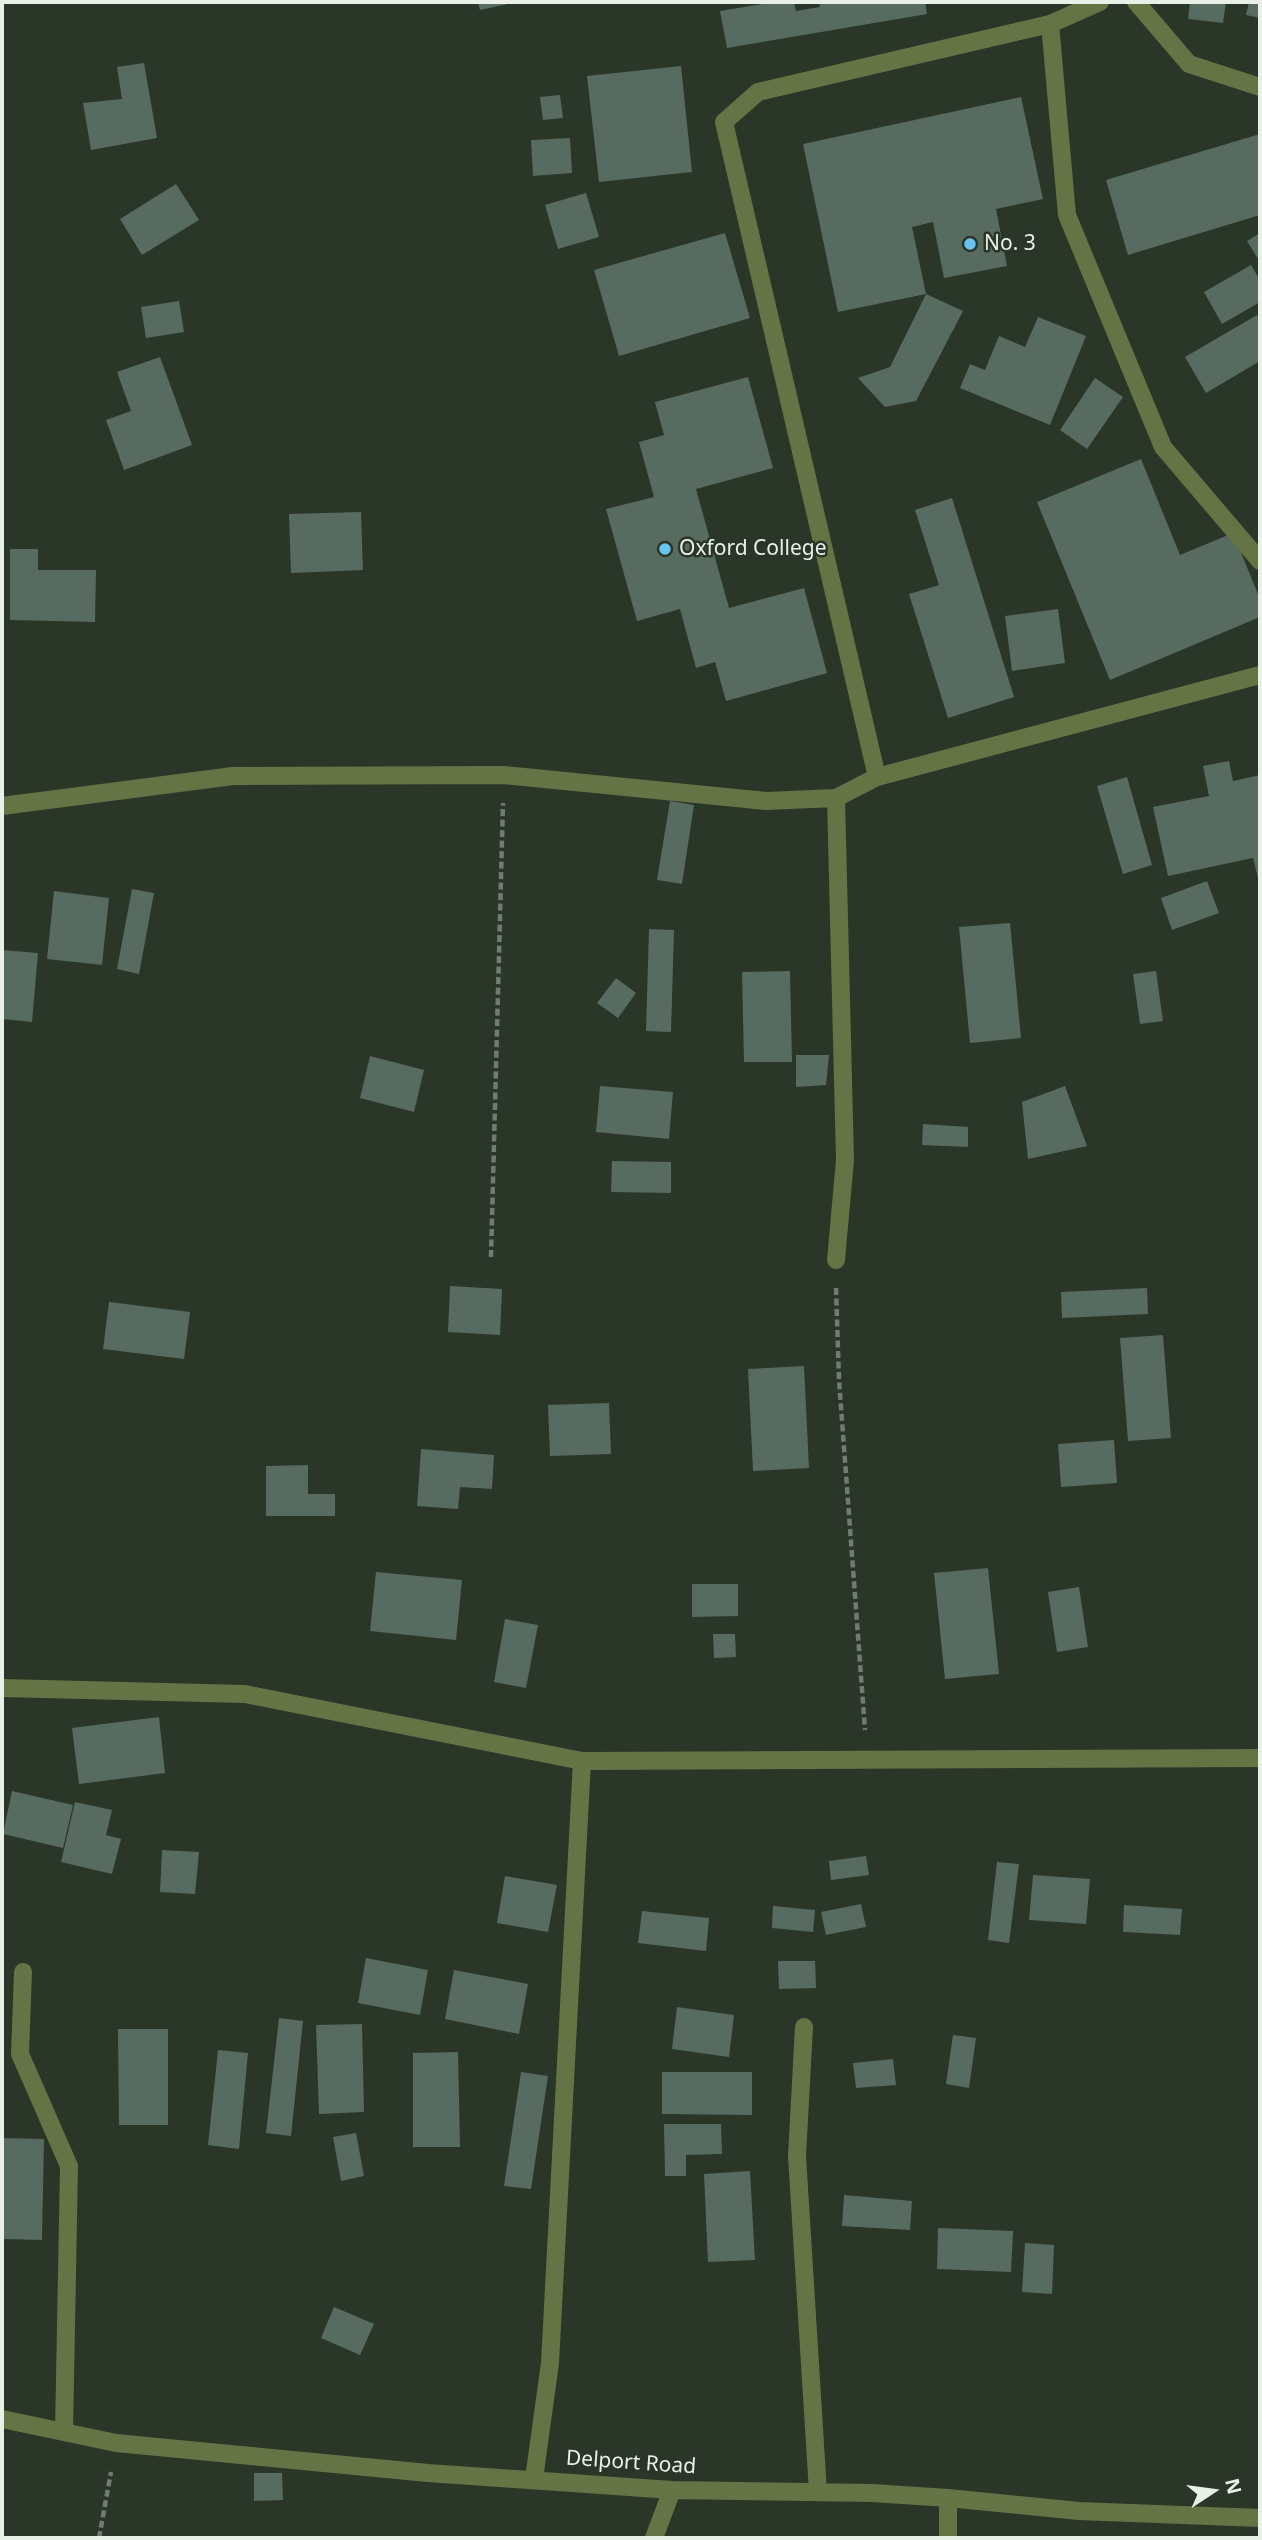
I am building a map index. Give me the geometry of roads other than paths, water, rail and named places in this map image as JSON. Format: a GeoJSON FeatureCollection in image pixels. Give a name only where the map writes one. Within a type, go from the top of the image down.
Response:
{"type":"FeatureCollection","features":[{"type":"Feature","properties":{"kind":"street"},"geometry":{"type":"LineString","coordinates":[[877,777],[724,122],[758,92],[1050,24],[1100,2]]}},
{"type":"Feature","properties":{"kind":"street"},"geometry":{"type":"LineString","coordinates":[[1136,2],[1189,64],[1260,88]]}},
{"type":"Feature","properties":{"kind":"street"},"geometry":{"type":"LineString","coordinates":[[1050,24],[1067,215],[1163,447],[1260,561]]}},
{"type":"Feature","properties":{"kind":"street"},"geometry":{"type":"LineString","coordinates":[[2,806],[233,776],[503,775],[766,801],[836,798],[877,777],[1260,675]]}},
{"type":"Feature","properties":{"kind":"street"},"geometry":{"type":"LineString","coordinates":[[836,798],[845,1160],[836,1260]]}},
{"type":"Feature","properties":{"kind":"street"},"geometry":{"type":"LineString","coordinates":[[2,1688],[245,1694],[582,1761],[1260,1758]]}},
{"type":"Feature","properties":{"kind":"street"},"geometry":{"type":"LineString","coordinates":[[534,2479],[550,2362],[582,1761]]}},
{"type":"Feature","properties":{"kind":"street"},"geometry":{"type":"LineString","coordinates":[[23,1972],[20,2054],[69,2166],[64,2432]]}},
{"type":"Feature","properties":{"kind":"street"},"geometry":{"type":"LineString","coordinates":[[804,2026],[797,2156],[818,2492]]}},
{"type":"Feature","properties":{"kind":"street","name":"Delport Road"},"geometry":{"type":"LineString","coordinates":[[2,2419],[116,2443],[428,2473],[672,2490],[818,2492],[947,2498],[1079,2511],[1260,2518]]}},
{"type":"Feature","properties":{"kind":"street"},"geometry":{"type":"LineString","coordinates":[[654,2538],[672,2490]]}},
{"type":"Feature","properties":{"kind":"street"},"geometry":{"type":"LineString","coordinates":[[947,2498],[948,2538]]}},
{"type":"Feature","properties":{"kind":"place","name":"No. 3"},"geometry":{"type":"Point","coordinates":[970,244]}},
{"type":"Feature","properties":{"kind":"place","name":"Oxford College"},"geometry":{"type":"Point","coordinates":[665,549]}}]}
